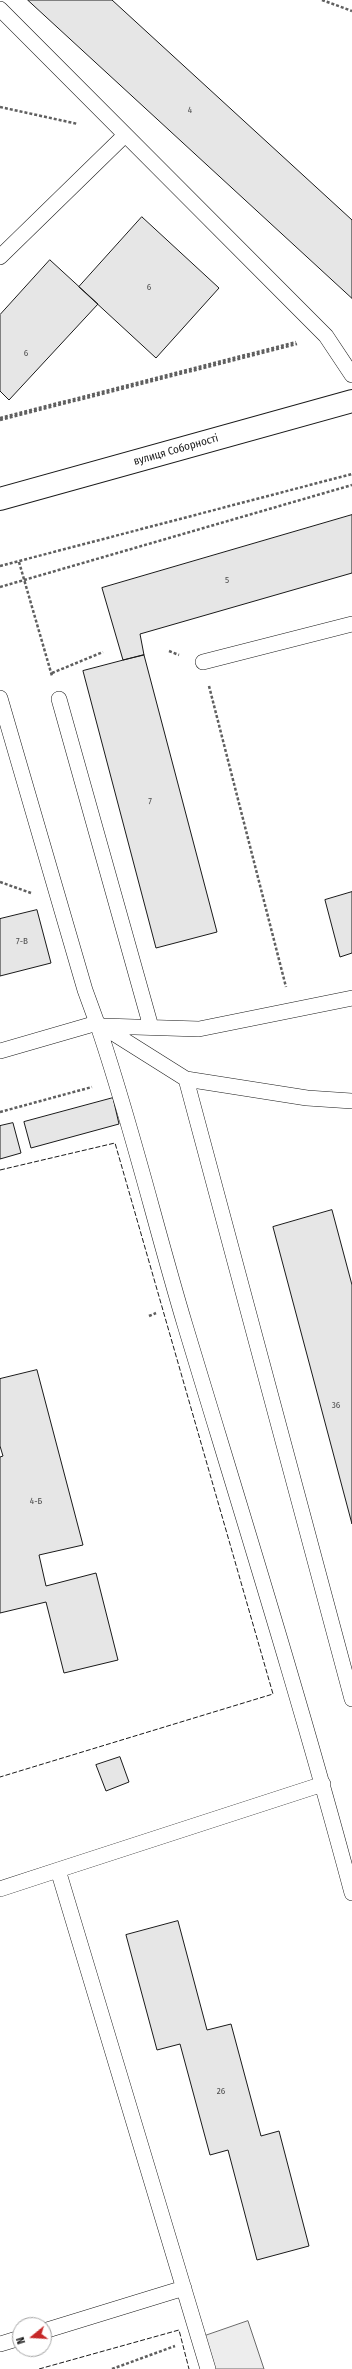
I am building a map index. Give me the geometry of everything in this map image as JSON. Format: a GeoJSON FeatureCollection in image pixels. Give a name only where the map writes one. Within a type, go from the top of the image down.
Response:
{"type":"FeatureCollection","features":[{"type":"Feature","properties":{"kind":"street","name":"вулиця Соборності"},"geometry":{"type":"LineString","coordinates":[[0,499],[352,401]]}},
{"type":"Feature","properties":{"kind":"lane"},"geometry":{"type":"LineString","coordinates":[[0,9],[325,335],[352,375]]}},
{"type":"Feature","properties":{"kind":"lane"},"geometry":{"type":"LineString","coordinates":[[0,257],[125,135]]}},
{"type":"Feature","properties":{"kind":"lane"},"geometry":{"type":"LineString","coordinates":[[203,662],[352,624]]}},
{"type":"Feature","properties":{"kind":"lane"},"geometry":{"type":"LineString","coordinates":[[0,698],[7,746],[85,990],[100,1025],[117,1080],[181,1313],[323,1784],[352,1893]]}},
{"type":"Feature","properties":{"kind":"lane"},"geometry":{"type":"LineString","coordinates":[[59,699],[151,1027]]}},
{"type":"Feature","properties":{"kind":"lane"},"geometry":{"type":"LineString","coordinates":[[0,1051],[100,1025],[199,1030],[352,998]]}},
{"type":"Feature","properties":{"kind":"lane"},"geometry":{"type":"LineString","coordinates":[[100,1025],[186,1079],[307,1098],[352,1102]]}},
{"type":"Feature","properties":{"kind":"lane"},"geometry":{"type":"LineString","coordinates":[[186,1079],[352,1699]]}},
{"type":"Feature","properties":{"kind":"lane"},"geometry":{"type":"LineString","coordinates":[[0,1889],[323,1784]]}},
{"type":"Feature","properties":{"kind":"lane"},"geometry":{"type":"LineString","coordinates":[[58,1870],[208,2369]]}},
{"type":"Feature","properties":{"kind":"lane"},"geometry":{"type":"LineString","coordinates":[[52,2329],[184,2288]]}},
{"type":"Feature","properties":{"kind":"lane"},"geometry":{"type":"LineString","coordinates":[[0,2344],[12,2340]]}},
{"type":"Feature","properties":{"kind":"path"},"geometry":{"type":"LineString","coordinates":[[322,0],[352,11]]}},
{"type":"Feature","properties":{"kind":"path"},"geometry":{"type":"LineString","coordinates":[[0,107],[81,125]]}},
{"type":"Feature","properties":{"kind":"path"},"geometry":{"type":"LineString","coordinates":[[0,419],[325,335]]}},
{"type":"Feature","properties":{"kind":"path"},"geometry":{"type":"LineString","coordinates":[[0,566],[352,474]]}},
{"type":"Feature","properties":{"kind":"path"},"geometry":{"type":"LineString","coordinates":[[0,587],[352,485]]}},
{"type":"Feature","properties":{"kind":"path"},"geometry":{"type":"LineString","coordinates":[[19,562],[59,699]]}},
{"type":"Feature","properties":{"kind":"path"},"geometry":{"type":"LineString","coordinates":[[52,674],[104,652]]}},
{"type":"Feature","properties":{"kind":"path"},"geometry":{"type":"LineString","coordinates":[[203,662],[292,1010]]}},
{"type":"Feature","properties":{"kind":"path"},"geometry":{"type":"LineString","coordinates":[[0,1112],[117,1080]]}},
{"type":"Feature","properties":{"kind":"path"},"geometry":{"type":"LineString","coordinates":[[112,2369],[199,2338]]}},
{"type":"Feature","properties":{"kind":"shaded area"},"geometry":{"type":"Polygon","coordinates":[[[248,2321],[264,2369],[208,2369],[199,2338],[248,2321]]]}},
{"type":"Feature","properties":{"kind":"building"},"geometry":{"type":"Polygon","coordinates":[[[28,0],[112,0],[352,220],[352,298],[28,0]]]}},
{"type":"Feature","properties":{"kind":"building"},"geometry":{"type":"Polygon","coordinates":[[[142,217],[219,288],[156,358],[79,287],[142,217]]]}},
{"type":"Feature","properties":{"kind":"building"},"geometry":{"type":"Polygon","coordinates":[[[50,260],[98,304],[9,400],[0,391],[0,315],[50,260]]]}},
{"type":"Feature","properties":{"kind":"building"},"geometry":{"type":"Polygon","coordinates":[[[352,515],[352,573],[140,634],[144,655],[123,660],[102,588],[352,515]]]}},
{"type":"Feature","properties":{"kind":"building"},"geometry":{"type":"Polygon","coordinates":[[[144,655],[217,932],[156,948],[83,671],[144,655]]]}},
{"type":"Feature","properties":{"kind":"building"},"geometry":{"type":"Polygon","coordinates":[[[352,892],[352,953],[340,957],[325,900],[352,892]]]}},
{"type":"Feature","properties":{"kind":"building"},"geometry":{"type":"Polygon","coordinates":[[[37,910],[51,963],[0,976],[0,919],[37,910]]]}},
{"type":"Feature","properties":{"kind":"building"},"geometry":{"type":"Polygon","coordinates":[[[113,1098],[119,1124],[31,1148],[24,1122],[113,1098]]]}},
{"type":"Feature","properties":{"kind":"building"},"geometry":{"type":"Polygon","coordinates":[[[13,1123],[21,1153],[0,1159],[0,1126],[13,1123]]]}},
{"type":"Feature","properties":{"kind":"building"},"geometry":{"type":"Polygon","coordinates":[[[332,1210],[352,1285],[352,1524],[273,1227],[332,1210]]]}},
{"type":"Feature","properties":{"kind":"building"},"geometry":{"type":"Polygon","coordinates":[[[37,1370],[83,1545],[39,1555],[46,1586],[96,1573],[118,1660],[64,1673],[46,1602],[0,1613],[0,1457],[3,1456],[0,1446],[0,1379],[37,1370]]]}},
{"type":"Feature","properties":{"kind":"building"},"geometry":{"type":"Polygon","coordinates":[[[120,1757],[129,1782],[106,1791],[96,1765],[120,1757]]]}},
{"type":"Feature","properties":{"kind":"building"},"geometry":{"type":"Polygon","coordinates":[[[178,1921],[207,2030],[231,2024],[261,2136],[279,2131],[309,2246],[257,2260],[228,2150],[210,2155],[180,2044],[157,2050],[126,1935],[178,1921]]]}},
{"type":"Feature","properties":{"kind":"fence"},"geometry":{"type":"LineString","coordinates":[[0,1170],[115,1143],[273,1694],[0,1777]]}},
{"type":"Feature","properties":{"kind":"fence"},"geometry":{"type":"LineString","coordinates":[[39,2369],[179,2330],[189,2369]]}}]}
